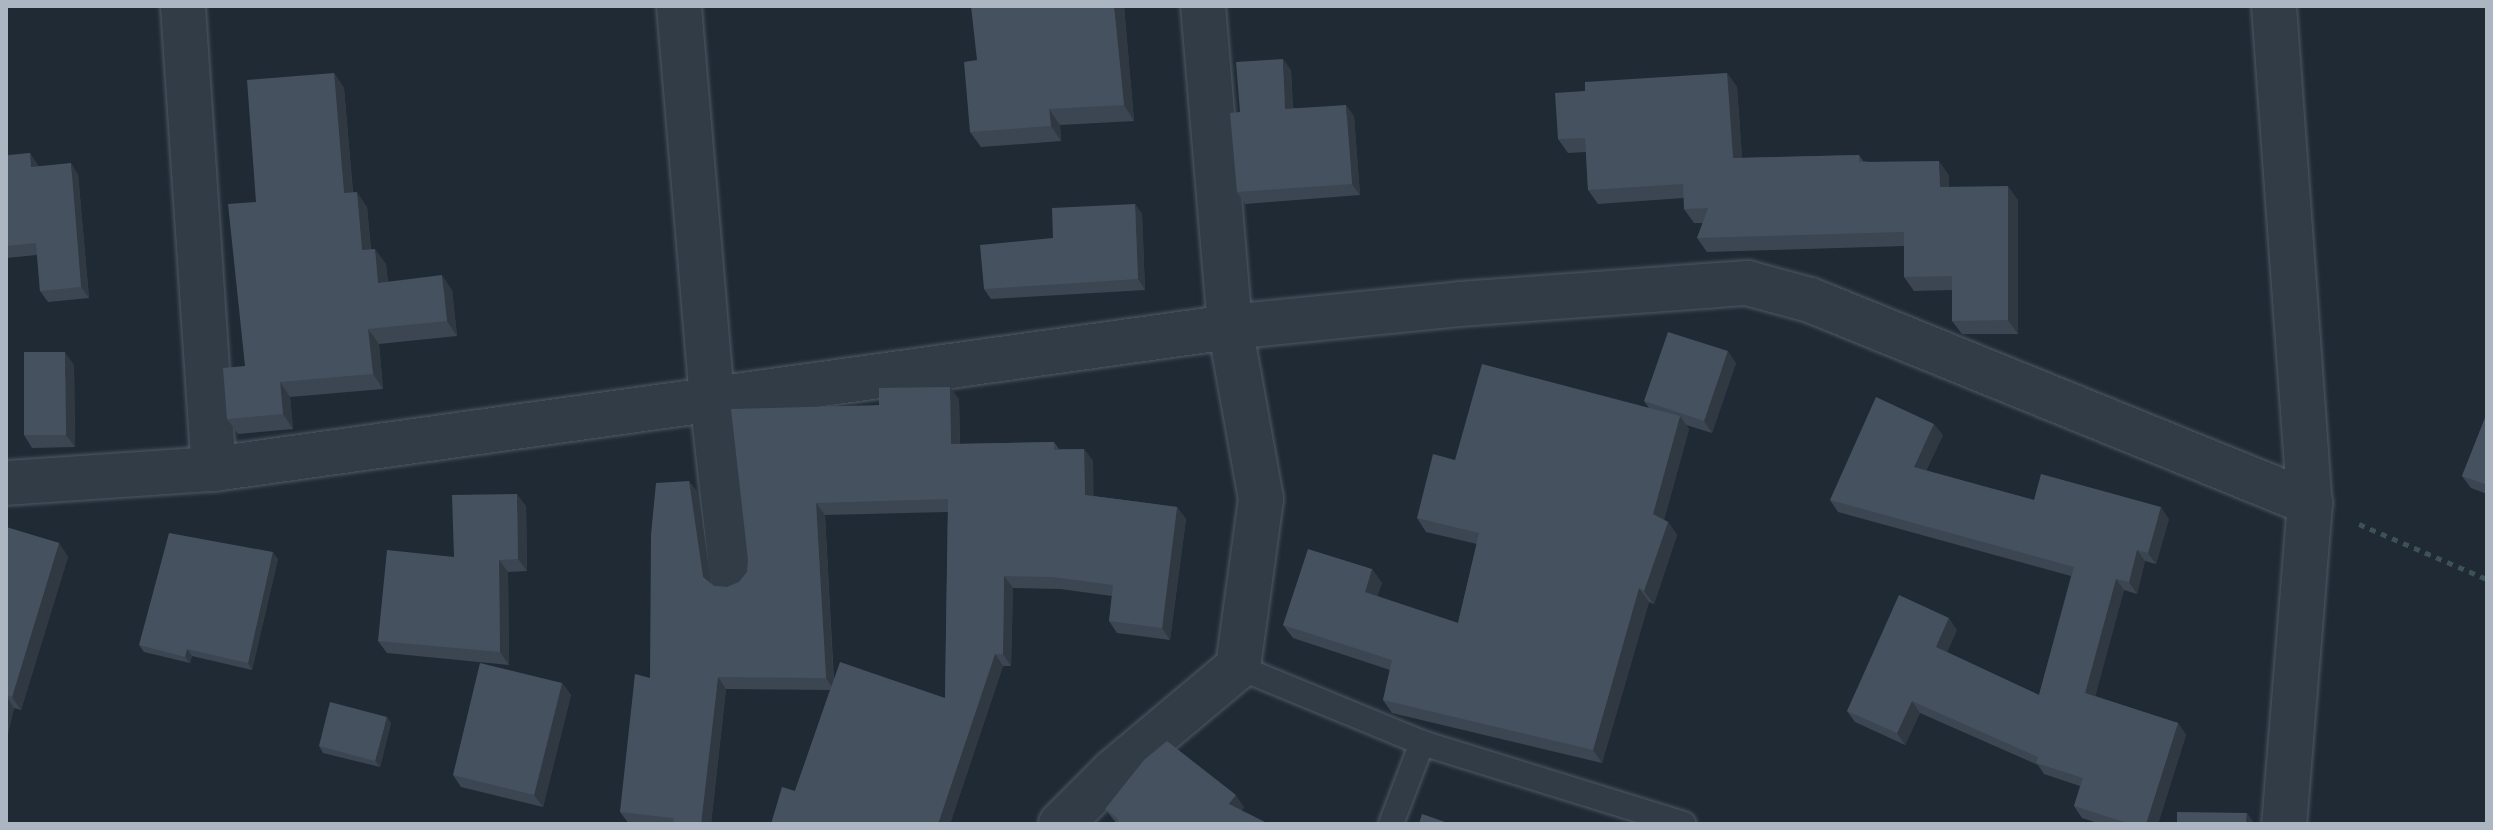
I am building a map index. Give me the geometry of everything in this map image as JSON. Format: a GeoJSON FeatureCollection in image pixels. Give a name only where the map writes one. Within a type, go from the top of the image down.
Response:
{"type":"FeatureCollection","features":[{"type":"Feature","properties":{"kind":"street"},"geometry":{"type":"LineString","coordinates":[[183,6],[214,469]]}},
{"type":"Feature","properties":{"kind":"street"},"geometry":{"type":"LineString","coordinates":[[679,6],[712,398],[732,575]]}},
{"type":"Feature","properties":{"kind":"street"},"geometry":{"type":"LineString","coordinates":[[1061,824],[1114,771],[1238,667],[1261,499],[1230,327],[1203,6]]}},
{"type":"Feature","properties":{"kind":"street"},"geometry":{"type":"LineString","coordinates":[[2274,6],[2310,503],[2284,824]]}},
{"type":"Feature","properties":{"kind":"street"},"geometry":{"type":"LineString","coordinates":[[6,483],[214,469],[1230,327],[1460,304],[1747,283],[1810,300],[2310,503]]}},
{"type":"Feature","properties":{"kind":"lane"},"geometry":{"type":"LineString","coordinates":[[1238,667],[1422,743],[1684,824]]}},
{"type":"Feature","properties":{"kind":"lane"},"geometry":{"type":"LineString","coordinates":[[1391,824],[1422,743]]}},
{"type":"Feature","properties":{"kind":"path"},"geometry":{"type":"LineString","coordinates":[[2310,503],[2487,579]]}},
{"type":"Feature","properties":{"kind":"building"},"geometry":{"type":"Polygon","coordinates":[[[971,6],[1114,6],[1124,105],[1049,109],[1051,126],[970,132],[964,62],[977,60],[971,6]]]}},
{"type":"Feature","properties":{"kind":"building"},"geometry":{"type":"Polygon","coordinates":[[[1283,59],[1285,109],[1346,105],[1352,184],[1237,192],[1230,113],[1240,112],[1236,62],[1283,59]]]}},
{"type":"Feature","properties":{"kind":"building"},"geometry":{"type":"Polygon","coordinates":[[[334,73],[344,193],[357,192],[362,250],[375,249],[378,283],[442,275],[447,321],[368,329],[373,374],[280,382],[283,414],[227,419],[223,368],[245,366],[228,204],[256,202],[247,80],[334,73]]]}},
{"type":"Feature","properties":{"kind":"building"},"geometry":{"type":"Polygon","coordinates":[[[1727,73],[1733,158],[1859,155],[1859,162],[1939,161],[1940,187],[2008,186],[2008,320],[1952,321],[1952,276],[1904,277],[1904,232],[1697,238],[1708,208],[1684,209],[1683,184],[1588,190],[1585,138],[1558,139],[1555,93],[1585,91],[1585,82],[1727,73]]]}},
{"type":"Feature","properties":{"kind":"building"},"geometry":{"type":"Polygon","coordinates":[[[30,153],[31,167],[71,163],[81,287],[40,291],[36,243],[6,246],[6,156],[30,153]]]}},
{"type":"Feature","properties":{"kind":"building"},"geometry":{"type":"Polygon","coordinates":[[[1135,204],[1138,279],[984,289],[980,245],[1053,238],[1052,208],[1135,204]]]}},
{"type":"Feature","properties":{"kind":"building"},"geometry":{"type":"Polygon","coordinates":[[[1668,332],[1728,351],[1704,421],[1644,401],[1668,332]]]}},
{"type":"Feature","properties":{"kind":"building"},"geometry":{"type":"Polygon","coordinates":[[[24,352],[65,352],[66,435],[24,435],[24,352]]]}},
{"type":"Feature","properties":{"kind":"building"},"geometry":{"type":"Polygon","coordinates":[[[1482,364],[1680,416],[1653,514],[1668,522],[1644,591],[1639,588],[1593,750],[1383,700],[1392,660],[1283,625],[1308,549],[1372,569],[1365,592],[1458,623],[1479,533],[1417,518],[1433,454],[1455,460],[1482,364]]]}},
{"type":"Feature","properties":{"kind":"building"},"geometry":{"type":"Polygon","coordinates":[[[950,387],[951,444],[1054,442],[1054,450],[1084,449],[1085,495],[1177,507],[1162,628],[1109,621],[1113,585],[1052,577],[1004,576],[1003,654],[995,654],[938,824],[771,824],[782,787],[795,791],[840,662],[945,698],[948,499],[816,503],[826,678],[718,677],[701,824],[672,824],[674,818],[620,812],[635,674],[650,678],[651,535],[656,483],[689,481],[703,577],[714,586],[727,587],[739,582],[747,572],[748,560],[731,409],[879,405],[879,388],[950,387]]]}},
{"type":"Feature","properties":{"kind":"building"},"geometry":{"type":"Polygon","coordinates":[[[1876,397],[1934,424],[1914,467],[2034,500],[2041,474],[2161,507],[2148,553],[2137,550],[2129,582],[2116,579],[2085,693],[2178,723],[2146,824],[2130,824],[2074,806],[2083,778],[2036,763],[2038,757],[1912,701],[1897,733],[1847,711],[1899,595],[1949,618],[1936,647],[2039,695],[2074,567],[1830,500],[1876,397]]]}},
{"type":"Feature","properties":{"kind":"building"},"geometry":{"type":"Polygon","coordinates":[[[2487,413],[2487,485],[2462,476],[2487,413]]]}},
{"type":"Feature","properties":{"kind":"building"},"geometry":{"type":"Polygon","coordinates":[[[517,494],[518,559],[499,560],[500,652],[378,641],[387,550],[454,557],[452,495],[517,494]]]}},
{"type":"Feature","properties":{"kind":"building"},"geometry":{"type":"Polygon","coordinates":[[[6,527],[59,543],[12,697],[6,695],[6,527]]]}},
{"type":"Feature","properties":{"kind":"building"},"geometry":{"type":"Polygon","coordinates":[[[169,533],[273,552],[248,663],[187,649],[185,657],[139,645],[169,533]]]}},
{"type":"Feature","properties":{"kind":"building"},"geometry":{"type":"Polygon","coordinates":[[[480,663],[562,683],[534,795],[453,775],[480,663]]]}},
{"type":"Feature","properties":{"kind":"building"},"geometry":{"type":"Polygon","coordinates":[[[330,702],[387,717],[375,761],[319,746],[330,702]]]}},
{"type":"Feature","properties":{"kind":"building"},"geometry":{"type":"Polygon","coordinates":[[[1167,741],[1236,795],[1229,804],[1269,824],[1117,824],[1118,819],[1105,809],[1144,760],[1167,741]]]}},
{"type":"Feature","properties":{"kind":"building"},"geometry":{"type":"Polygon","coordinates":[[[2177,812],[2247,813],[2246,824],[2177,824],[2177,812]]]}},
{"type":"Feature","properties":{"kind":"building"},"geometry":{"type":"Polygon","coordinates":[[[1422,814],[1451,824],[1419,824],[1422,814]]]}}]}
